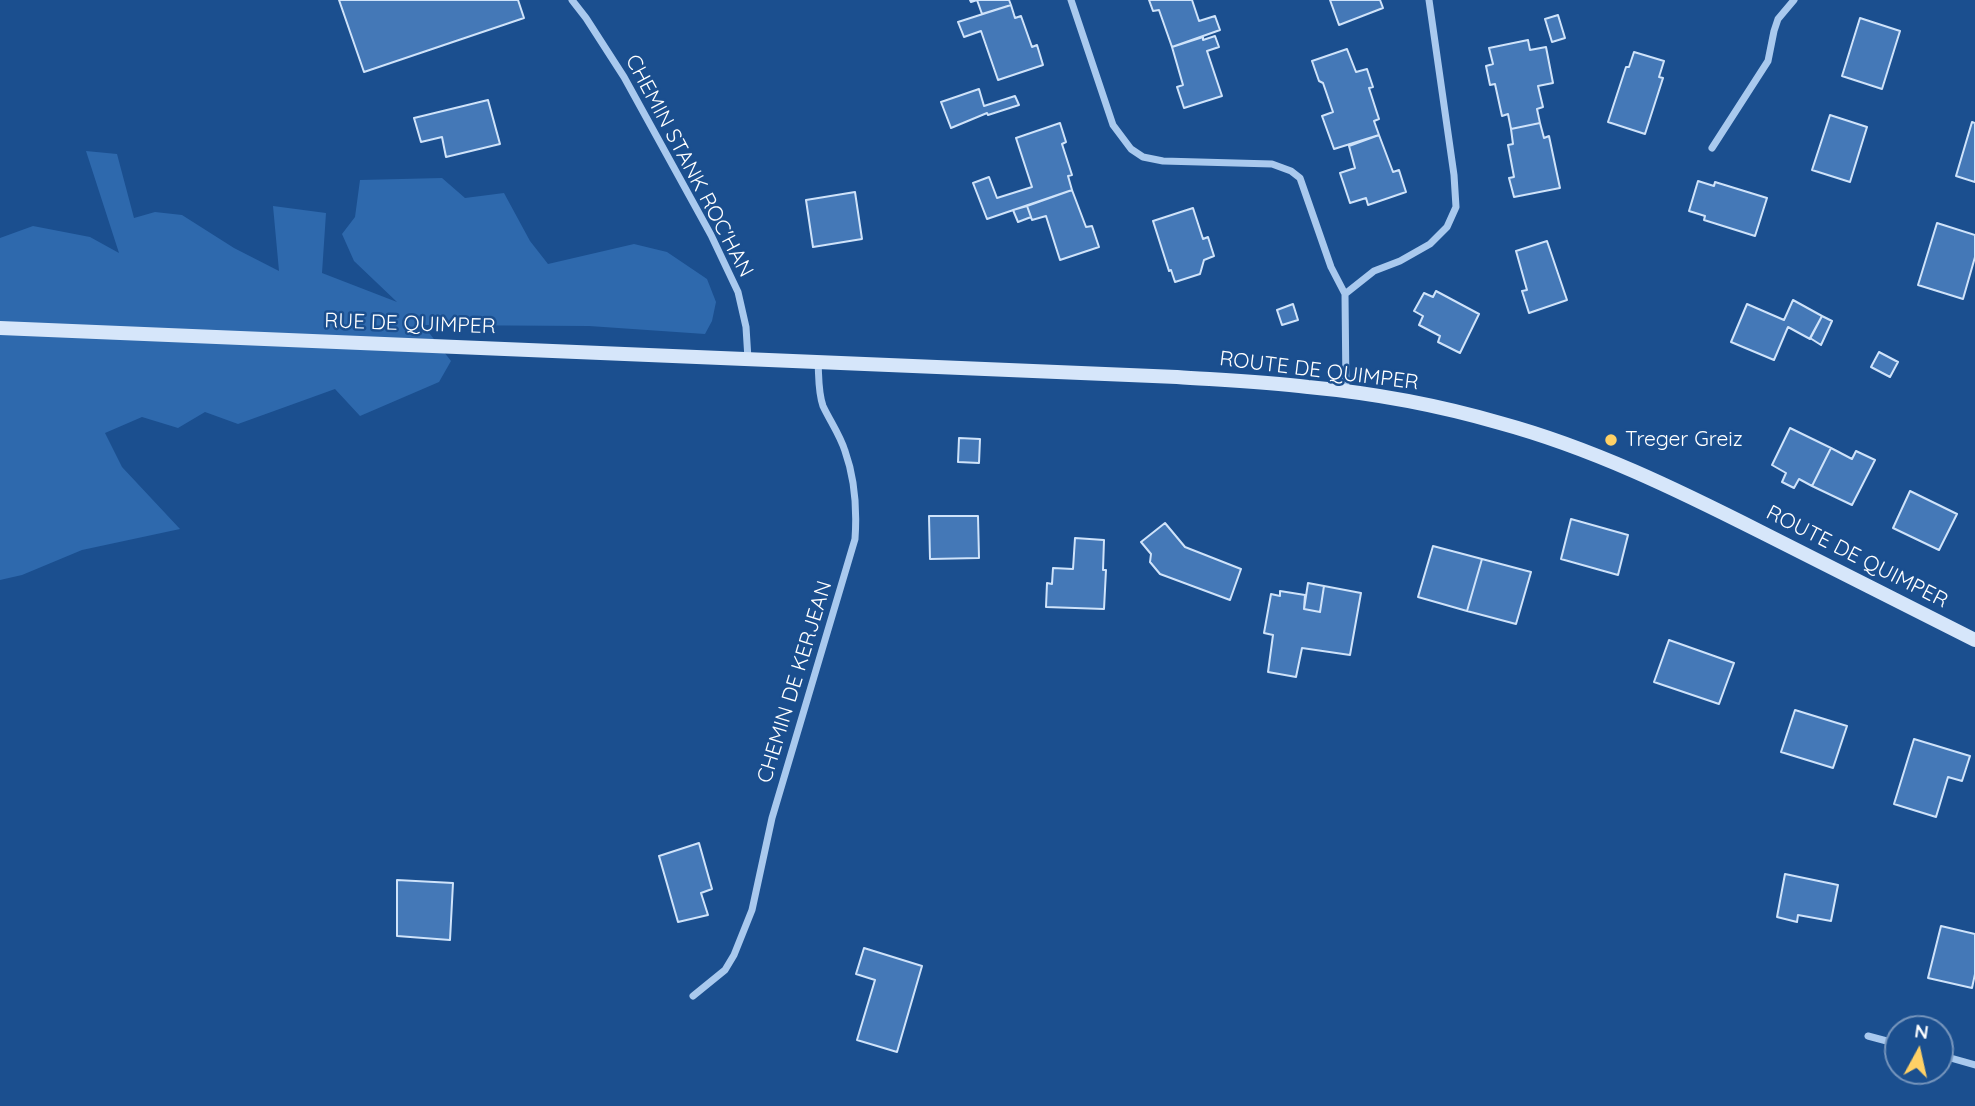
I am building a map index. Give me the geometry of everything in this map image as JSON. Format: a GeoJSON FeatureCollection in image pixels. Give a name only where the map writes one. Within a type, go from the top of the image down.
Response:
{"type":"FeatureCollection","features":[{"type":"Feature","properties":{"kind":"main road","name":"RUE DE QUIMPER"},"geometry":{"type":"LineString","coordinates":[[0,328],[818,362]]}},
{"type":"Feature","properties":{"kind":"main road","name":"ROUTE DE QUIMPER"},"geometry":{"type":"LineString","coordinates":[[818,362],[1177,377],[1309,387],[1411,402],[1475,416],[1524,429],[1629,469],[1709,506],[1975,640]]}},
{"type":"Feature","properties":{"kind":"street","name":"CHEMIN STANK ROC'HAN"},"geometry":{"type":"LineString","coordinates":[[572,0],[624,77],[711,235],[738,292],[746,327],[748,359]]}},
{"type":"Feature","properties":{"kind":"street"},"geometry":{"type":"LineString","coordinates":[[1071,0],[1113,125],[1131,149],[1143,157],[1163,161],[1272,164],[1291,171],[1300,178],[1331,267],[1345,294],[1346,391]]}},
{"type":"Feature","properties":{"kind":"street"},"geometry":{"type":"LineString","coordinates":[[1345,294],[1374,271],[1400,261],[1430,244],[1447,227],[1456,207],[1454,174],[1429,0]]}},
{"type":"Feature","properties":{"kind":"street"},"geometry":{"type":"LineString","coordinates":[[1712,148],[1768,61],[1778,19],[1794,0]]}},
{"type":"Feature","properties":{"kind":"street","name":"CHEMIN DE KERJEAN"},"geometry":{"type":"LineString","coordinates":[[693,996],[725,970],[752,910],[772,818],[855,539],[856,515],[850,469],[843,444],[823,406],[819,392],[818,362]]}},
{"type":"Feature","properties":{"kind":"street"},"geometry":{"type":"LineString","coordinates":[[1868,1036],[1884,1040]]}},
{"type":"Feature","properties":{"kind":"street"},"geometry":{"type":"LineString","coordinates":[[1954,1059],[1975,1065]]}},
{"type":"Feature","properties":{"kind":"shaded area"},"geometry":{"type":"Polygon","coordinates":[[[86,151],[117,154],[134,218],[155,212],[182,215],[234,248],[279,271],[273,206],[326,213],[322,273],[397,302],[354,261],[342,234],[355,217],[360,180],[442,178],[465,198],[504,193],[530,241],[548,264],[634,244],[667,252],[707,279],[716,302],[712,321],[705,334],[589,326],[423,325],[451,361],[439,382],[360,416],[335,389],[238,424],[205,412],[178,428],[142,417],[105,433],[122,467],[180,529],[82,550],[22,575],[0,580],[0,238],[33,226],[90,237],[119,253],[86,151]]]}},
{"type":"Feature","properties":{"kind":"building"},"geometry":{"type":"Polygon","coordinates":[[[339,0],[518,0],[524,18],[364,72],[339,0]]]}},
{"type":"Feature","properties":{"kind":"building"},"geometry":{"type":"Polygon","coordinates":[[[977,0],[1009,0],[1011,5],[982,14],[977,0]]]}},
{"type":"Feature","properties":{"kind":"building"},"geometry":{"type":"Polygon","coordinates":[[[1149,0],[1192,0],[1199,21],[1215,16],[1220,30],[1172,47],[1159,10],[1153,11],[1149,0]]]}},
{"type":"Feature","properties":{"kind":"building"},"geometry":{"type":"Polygon","coordinates":[[[1330,0],[1380,0],[1383,8],[1339,25],[1330,0]]]}},
{"type":"Feature","properties":{"kind":"building"},"geometry":{"type":"Polygon","coordinates":[[[1011,5],[1015,18],[1021,16],[1032,47],[1037,45],[1043,65],[998,80],[981,31],[964,37],[958,22],[1011,5]]]}},
{"type":"Feature","properties":{"kind":"building"},"geometry":{"type":"Polygon","coordinates":[[[1558,15],[1565,38],[1552,42],[1545,19],[1558,15]]]}},
{"type":"Feature","properties":{"kind":"building"},"geometry":{"type":"Polygon","coordinates":[[[1860,18],[1900,31],[1882,89],[1842,76],[1860,18]]]}},
{"type":"Feature","properties":{"kind":"building"},"geometry":{"type":"Polygon","coordinates":[[[1215,36],[1219,47],[1207,51],[1222,96],[1184,108],[1177,87],[1183,85],[1172,47],[1215,36]]]}},
{"type":"Feature","properties":{"kind":"building"},"geometry":{"type":"Polygon","coordinates":[[[1528,40],[1530,50],[1546,47],[1553,83],[1538,86],[1543,107],[1537,109],[1540,123],[1511,129],[1508,114],[1502,116],[1495,84],[1490,85],[1486,66],[1493,64],[1489,48],[1528,40]]]}},
{"type":"Feature","properties":{"kind":"building"},"geometry":{"type":"Polygon","coordinates":[[[1347,49],[1356,72],[1367,69],[1373,87],[1369,88],[1379,119],[1374,121],[1379,135],[1334,149],[1322,116],[1333,112],[1312,61],[1347,49]]]}},
{"type":"Feature","properties":{"kind":"building"},"geometry":{"type":"Polygon","coordinates":[[[1634,52],[1664,61],[1659,77],[1663,78],[1645,134],[1608,122],[1626,67],[1629,67],[1634,52]]]}},
{"type":"Feature","properties":{"kind":"building"},"geometry":{"type":"Polygon","coordinates":[[[979,89],[984,106],[1015,96],[1019,105],[988,115],[987,113],[951,128],[941,102],[979,89]]]}},
{"type":"Feature","properties":{"kind":"building"},"geometry":{"type":"Polygon","coordinates":[[[488,100],[500,144],[446,157],[442,137],[421,142],[414,118],[488,100]]]}},
{"type":"Feature","properties":{"kind":"building"},"geometry":{"type":"Polygon","coordinates":[[[1830,115],[1867,127],[1850,182],[1812,170],[1830,115]]]}},
{"type":"Feature","properties":{"kind":"building"},"geometry":{"type":"Polygon","coordinates":[[[1972,122],[1975,123],[1975,182],[1956,176],[1972,122]]]}},
{"type":"Feature","properties":{"kind":"building"},"geometry":{"type":"Polygon","coordinates":[[[1060,123],[1066,142],[1062,144],[1072,175],[1068,176],[1072,190],[987,219],[973,183],[989,177],[997,198],[1032,187],[1016,138],[1060,123]]]}},
{"type":"Feature","properties":{"kind":"building"},"geometry":{"type":"Polygon","coordinates":[[[1540,123],[1544,138],[1549,136],[1560,188],[1514,197],[1509,178],[1514,177],[1508,145],[1513,144],[1511,129],[1540,123]]]}},
{"type":"Feature","properties":{"kind":"building"},"geometry":{"type":"Polygon","coordinates":[[[1379,135],[1393,172],[1399,170],[1406,192],[1368,205],[1366,198],[1350,203],[1340,173],[1355,168],[1349,146],[1379,135]]]}},
{"type":"Feature","properties":{"kind":"building"},"geometry":{"type":"Polygon","coordinates":[[[1698,181],[1714,186],[1715,182],[1767,198],[1755,236],[1704,220],[1705,216],[1689,211],[1698,181]]]}},
{"type":"Feature","properties":{"kind":"building"},"geometry":{"type":"Polygon","coordinates":[[[1072,190],[1086,227],[1092,226],[1099,247],[1060,260],[1046,216],[1032,220],[1027,206],[1072,190]]]}},
{"type":"Feature","properties":{"kind":"building"},"geometry":{"type":"Polygon","coordinates":[[[855,192],[862,239],[813,247],[806,200],[855,192]]]}},
{"type":"Feature","properties":{"kind":"building"},"geometry":{"type":"Polygon","coordinates":[[[1027,206],[1031,217],[1018,222],[1013,210],[1027,206]]]}},
{"type":"Feature","properties":{"kind":"building"},"geometry":{"type":"Polygon","coordinates":[[[1193,208],[1203,239],[1208,237],[1214,256],[1204,260],[1200,274],[1175,282],[1153,221],[1193,208]]]}},
{"type":"Feature","properties":{"kind":"building"},"geometry":{"type":"Polygon","coordinates":[[[1937,223],[1975,235],[1975,257],[1963,299],[1918,285],[1937,223]]]}},
{"type":"Feature","properties":{"kind":"building"},"geometry":{"type":"Polygon","coordinates":[[[1547,241],[1567,300],[1529,313],[1522,291],[1527,290],[1516,251],[1547,241]]]}},
{"type":"Feature","properties":{"kind":"building"},"geometry":{"type":"Polygon","coordinates":[[[1436,291],[1479,314],[1460,353],[1438,342],[1440,336],[1419,325],[1423,316],[1414,311],[1424,293],[1433,297],[1436,291]]]}},
{"type":"Feature","properties":{"kind":"building"},"geometry":{"type":"Polygon","coordinates":[[[1793,300],[1822,316],[1810,339],[1788,327],[1774,360],[1731,342],[1747,304],[1784,320],[1793,300]]]}},
{"type":"Feature","properties":{"kind":"building"},"geometry":{"type":"Polygon","coordinates":[[[1293,304],[1298,320],[1282,325],[1277,310],[1293,304]]]}},
{"type":"Feature","properties":{"kind":"building"},"geometry":{"type":"Polygon","coordinates":[[[1822,316],[1832,321],[1821,345],[1810,338],[1822,316]]]}},
{"type":"Feature","properties":{"kind":"building"},"geometry":{"type":"Polygon","coordinates":[[[1879,352],[1898,362],[1890,377],[1871,367],[1879,352]]]}},
{"type":"Feature","properties":{"kind":"building"},"geometry":{"type":"Polygon","coordinates":[[[1790,428],[1831,448],[1812,486],[1799,479],[1794,488],[1782,482],[1786,473],[1772,465],[1790,428]]]}},
{"type":"Feature","properties":{"kind":"building"},"geometry":{"type":"Polygon","coordinates":[[[959,438],[980,439],[979,463],[958,462],[959,438]]]}},
{"type":"Feature","properties":{"kind":"building"},"geometry":{"type":"Polygon","coordinates":[[[1831,448],[1852,459],[1856,451],[1875,460],[1852,505],[1812,486],[1831,448]]]}},
{"type":"Feature","properties":{"kind":"building"},"geometry":{"type":"Polygon","coordinates":[[[1910,491],[1957,514],[1939,550],[1893,528],[1910,491]]]}},
{"type":"Feature","properties":{"kind":"building"},"geometry":{"type":"Polygon","coordinates":[[[929,516],[978,516],[979,558],[930,559],[929,516]]]}},
{"type":"Feature","properties":{"kind":"building"},"geometry":{"type":"Polygon","coordinates":[[[1571,519],[1628,535],[1618,575],[1561,559],[1571,519]]]}},
{"type":"Feature","properties":{"kind":"building"},"geometry":{"type":"Polygon","coordinates":[[[1165,523],[1185,547],[1241,569],[1230,600],[1160,574],[1150,562],[1151,554],[1141,542],[1165,523]]]}},
{"type":"Feature","properties":{"kind":"building"},"geometry":{"type":"Polygon","coordinates":[[[1075,538],[1104,540],[1104,609],[1046,607],[1047,583],[1052,584],[1053,568],[1073,569],[1075,538]]]}},
{"type":"Feature","properties":{"kind":"building"},"geometry":{"type":"Polygon","coordinates":[[[1433,546],[1482,559],[1467,611],[1418,597],[1433,546]]]}},
{"type":"Feature","properties":{"kind":"building"},"geometry":{"type":"Polygon","coordinates":[[[1482,559],[1531,572],[1516,624],[1467,611],[1482,559]]]}},
{"type":"Feature","properties":{"kind":"building"},"geometry":{"type":"Polygon","coordinates":[[[1308,583],[1324,586],[1320,612],[1304,609],[1308,583]]]}},
{"type":"Feature","properties":{"kind":"building"},"geometry":{"type":"Polygon","coordinates":[[[1324,586],[1361,593],[1350,655],[1302,648],[1296,677],[1268,672],[1273,635],[1264,633],[1271,594],[1280,596],[1280,591],[1305,595],[1304,609],[1320,612],[1324,586]]]}},
{"type":"Feature","properties":{"kind":"building"},"geometry":{"type":"Polygon","coordinates":[[[1669,640],[1734,663],[1719,704],[1654,682],[1669,640]]]}},
{"type":"Feature","properties":{"kind":"building"},"geometry":{"type":"Polygon","coordinates":[[[1795,710],[1847,726],[1833,768],[1781,752],[1795,710]]]}},
{"type":"Feature","properties":{"kind":"building"},"geometry":{"type":"Polygon","coordinates":[[[1914,739],[1970,756],[1962,781],[1948,777],[1936,817],[1894,804],[1914,739]]]}},
{"type":"Feature","properties":{"kind":"building"},"geometry":{"type":"Polygon","coordinates":[[[699,843],[712,889],[701,893],[708,915],[678,922],[659,856],[699,843]]]}},
{"type":"Feature","properties":{"kind":"building"},"geometry":{"type":"Polygon","coordinates":[[[1785,874],[1838,885],[1831,921],[1798,915],[1797,922],[1777,917],[1785,874]]]}},
{"type":"Feature","properties":{"kind":"building"},"geometry":{"type":"Polygon","coordinates":[[[397,880],[453,883],[450,940],[397,936],[397,880]]]}},
{"type":"Feature","properties":{"kind":"building"},"geometry":{"type":"Polygon","coordinates":[[[1941,926],[1975,934],[1975,974],[1972,988],[1928,978],[1941,926]]]}},
{"type":"Feature","properties":{"kind":"building"},"geometry":{"type":"Polygon","coordinates":[[[864,948],[922,966],[897,1052],[857,1040],[875,980],[856,974],[864,948]]]}},
{"type":"Feature","properties":{"kind":"place","name":"Treger Greiz"},"geometry":{"type":"Point","coordinates":[1611,440]}}]}
